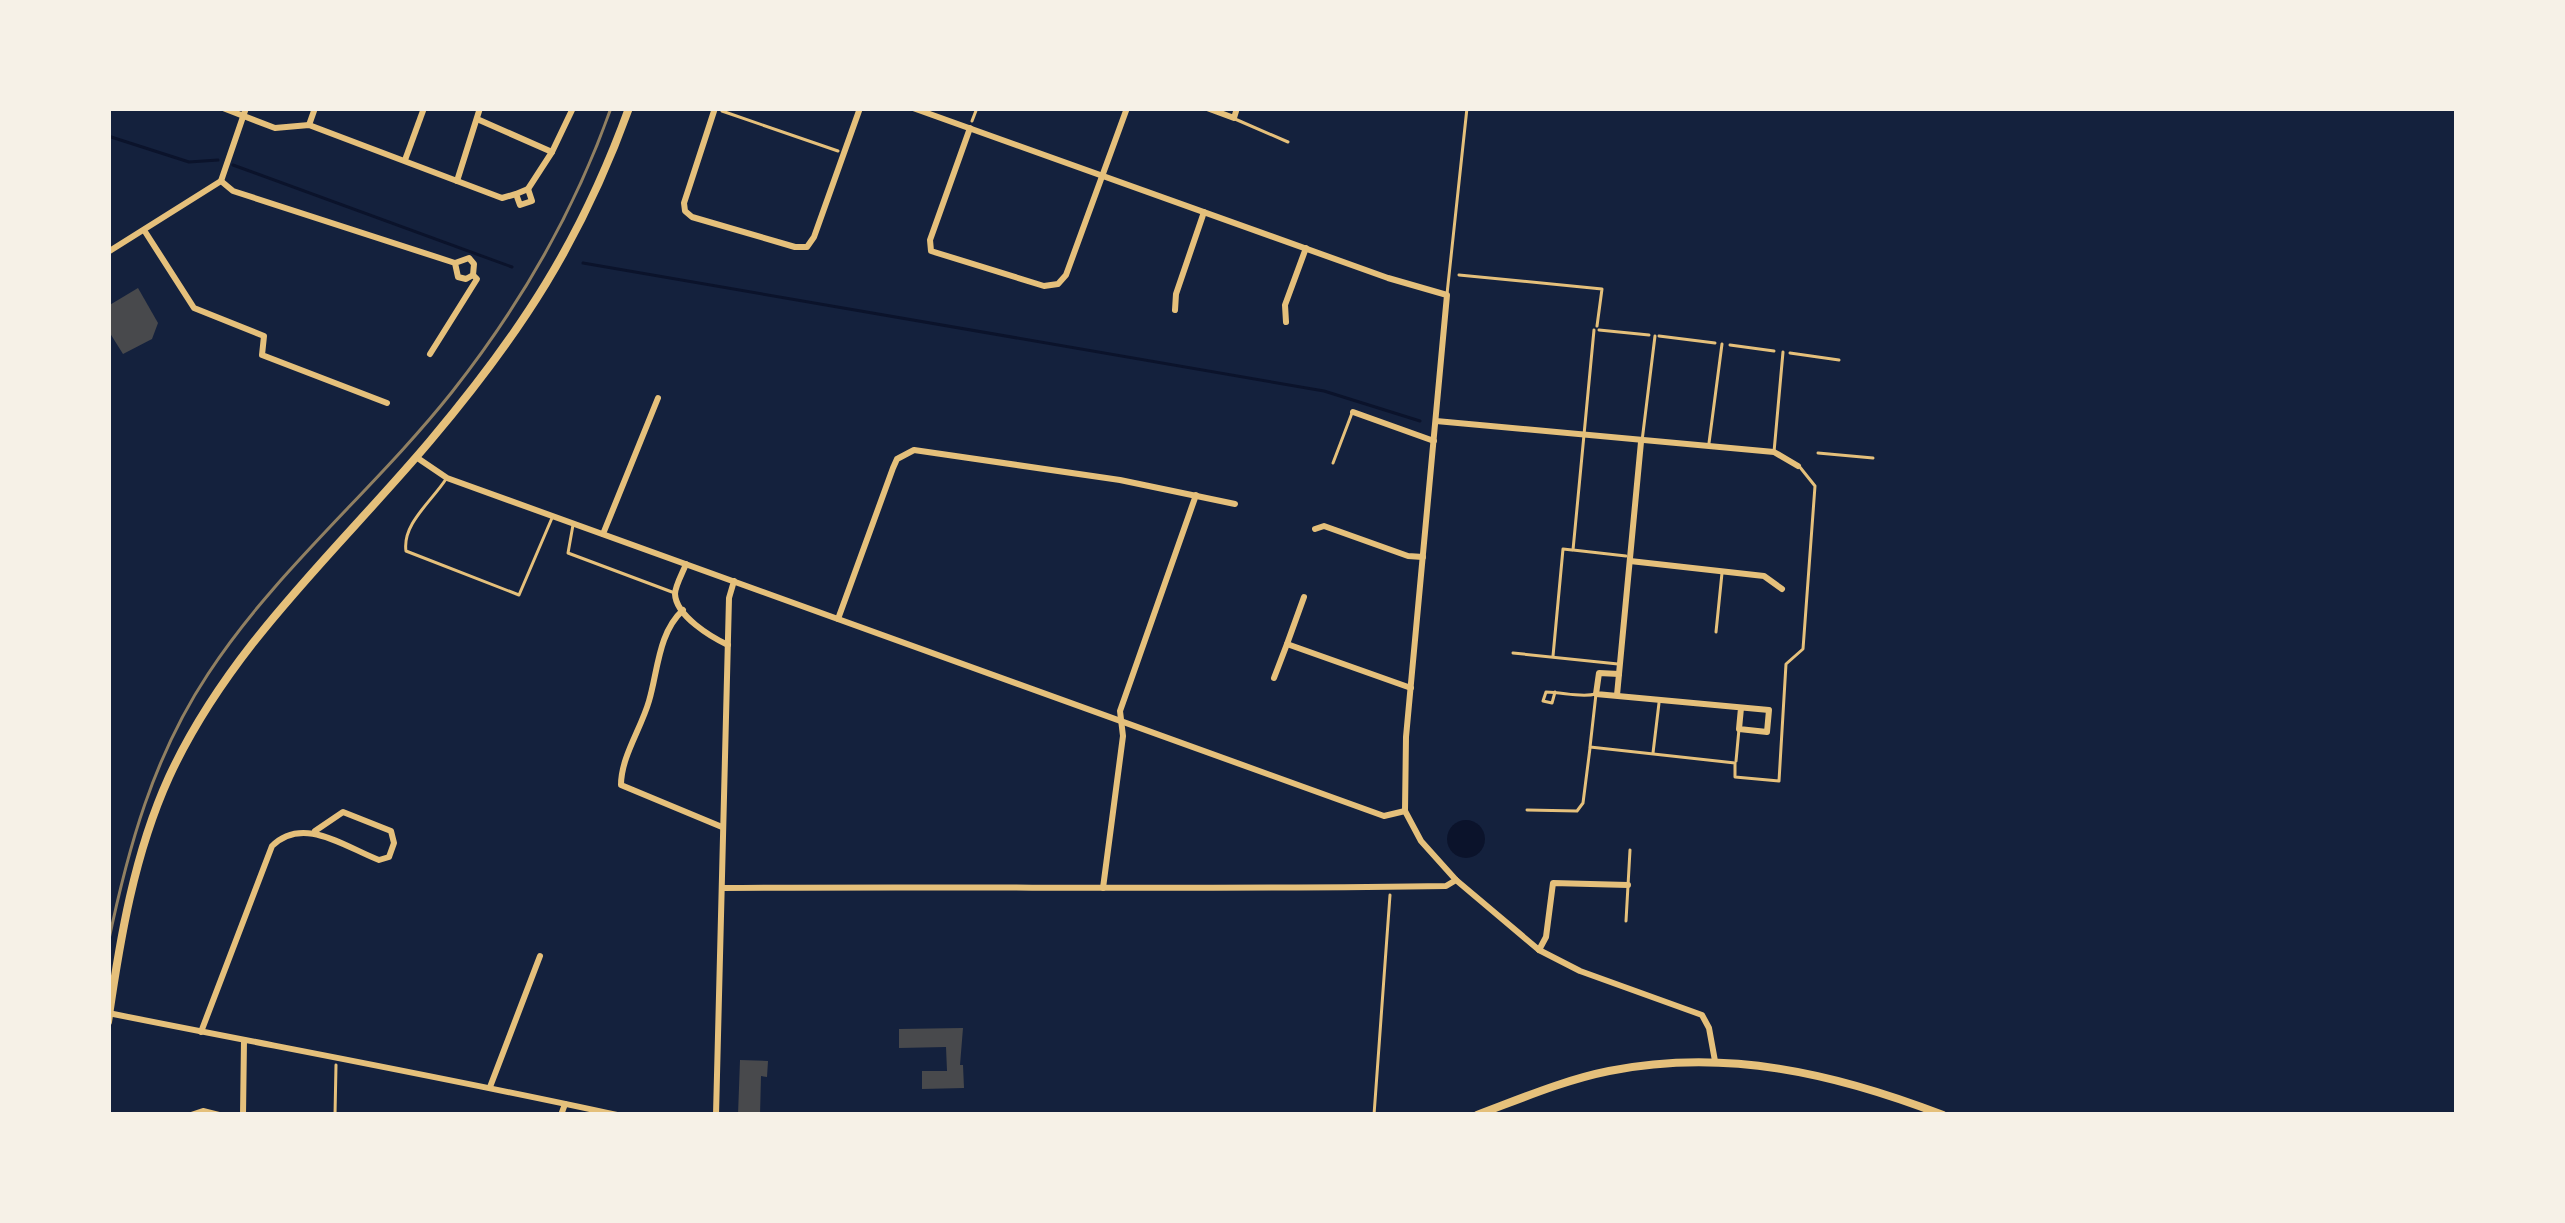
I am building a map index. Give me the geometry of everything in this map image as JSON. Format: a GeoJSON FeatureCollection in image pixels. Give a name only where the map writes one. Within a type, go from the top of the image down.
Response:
{"type":"FeatureCollection","features":[{"type":"Feature","properties":{"kind":"main road"},"geometry":{"type":"LineString","coordinates":[[108,1016],[149,824],[193,732],[219,688],[291,594],[416,457],[506,347],[568,251],[629,108]]}},
{"type":"Feature","properties":{"kind":"main road"},"geometry":{"type":"LineString","coordinates":[[1477,1115],[1606,1071],[1715,1061],[1830,1077],[1943,1115]]}},
{"type":"Feature","properties":{"kind":"street"},"geometry":{"type":"LineString","coordinates":[[174,108],[205,108]]}},
{"type":"Feature","properties":{"kind":"street"},"geometry":{"type":"LineString","coordinates":[[223,108],[245,112],[275,128],[309,125],[502,198],[528,189],[572,108]]}},
{"type":"Feature","properties":{"kind":"street"},"geometry":{"type":"LineString","coordinates":[[309,125],[315,108]]}},
{"type":"Feature","properties":{"kind":"street"},"geometry":{"type":"LineString","coordinates":[[405,160],[424,108]]}},
{"type":"Feature","properties":{"kind":"street"},"geometry":{"type":"LineString","coordinates":[[457,181],[480,108]]}},
{"type":"Feature","properties":{"kind":"street"},"geometry":{"type":"LineString","coordinates":[[715,108],[685,211],[692,217],[807,247],[860,108]]}},
{"type":"Feature","properties":{"kind":"street"},"geometry":{"type":"LineString","coordinates":[[914,108],[1447,296],[1411,688],[1405,811],[1421,841],[1456,880],[1539,950],[1702,1015],[1715,1061]]}},
{"type":"Feature","properties":{"kind":"street"},"geometry":{"type":"LineString","coordinates":[[970,128],[930,241],[931,251],[1044,286],[1058,284],[1066,274],[1126,108]]}},
{"type":"Feature","properties":{"kind":"street"},"geometry":{"type":"LineString","coordinates":[[1207,108],[1234,118],[1237,108]]}},
{"type":"Feature","properties":{"kind":"street"},"geometry":{"type":"LineString","coordinates":[[108,252],[221,181],[245,112]]}},
{"type":"Feature","properties":{"kind":"street"},"geometry":{"type":"LineString","coordinates":[[477,119],[552,152]]}},
{"type":"Feature","properties":{"kind":"street"},"geometry":{"type":"LineString","coordinates":[[221,181],[233,190],[455,263],[469,258],[477,279],[430,354]]}},
{"type":"Feature","properties":{"kind":"street"},"geometry":{"type":"LineString","coordinates":[[516,194],[520,205],[527,205],[532,194],[528,189]]}},
{"type":"Feature","properties":{"kind":"street"},"geometry":{"type":"LineString","coordinates":[[1175,310],[1204,212]]}},
{"type":"Feature","properties":{"kind":"street"},"geometry":{"type":"LineString","coordinates":[[144,230],[194,308],[265,336],[262,355],[387,403]]}},
{"type":"Feature","properties":{"kind":"street"},"geometry":{"type":"LineString","coordinates":[[1286,322],[1286,305],[1306,248]]}},
{"type":"Feature","properties":{"kind":"street"},"geometry":{"type":"LineString","coordinates":[[455,263],[453,271],[458,277],[473,275]]}},
{"type":"Feature","properties":{"kind":"street"},"geometry":{"type":"LineString","coordinates":[[603,534],[658,398]]}},
{"type":"Feature","properties":{"kind":"street"},"geometry":{"type":"LineString","coordinates":[[1353,412],[1434,441]]}},
{"type":"Feature","properties":{"kind":"street"},"geometry":{"type":"LineString","coordinates":[[1436,421],[1774,452],[1798,466]]}},
{"type":"Feature","properties":{"kind":"street"},"geometry":{"type":"LineString","coordinates":[[1617,696],[1641,442]]}},
{"type":"Feature","properties":{"kind":"street"},"geometry":{"type":"LineString","coordinates":[[838,619],[892,468],[904,453],[914,450],[1120,480],[1235,504]]}},
{"type":"Feature","properties":{"kind":"street"},"geometry":{"type":"LineString","coordinates":[[416,457],[447,478],[1384,816],[1405,811]]}},
{"type":"Feature","properties":{"kind":"street"},"geometry":{"type":"LineString","coordinates":[[1103,888],[1123,736],[1120,711],[1196,495]]}},
{"type":"Feature","properties":{"kind":"street"},"geometry":{"type":"LineString","coordinates":[[1316,529],[1324,526],[1423,557]]}},
{"type":"Feature","properties":{"kind":"street"},"geometry":{"type":"LineString","coordinates":[[1630,559],[1763,576],[1782,589]]}},
{"type":"Feature","properties":{"kind":"street"},"geometry":{"type":"LineString","coordinates":[[686,564],[675,593],[683,610],[710,636],[728,645]]}},
{"type":"Feature","properties":{"kind":"street"},"geometry":{"type":"LineString","coordinates":[[716,1115],[729,598],[734,581]]}},
{"type":"Feature","properties":{"kind":"street"},"geometry":{"type":"LineString","coordinates":[[1274,678],[1304,597]]}},
{"type":"Feature","properties":{"kind":"street"},"geometry":{"type":"LineString","coordinates":[[683,610],[671,625],[654,668],[650,699],[620,779],[626,790],[722,827]]}},
{"type":"Feature","properties":{"kind":"street"},"geometry":{"type":"LineString","coordinates":[[1287,644],[1411,688]]}},
{"type":"Feature","properties":{"kind":"street"},"geometry":{"type":"LineString","coordinates":[[1619,674],[1599,673],[1597,694],[1768,710],[1767,732],[1739,729],[1741,708]]}},
{"type":"Feature","properties":{"kind":"street"},"geometry":{"type":"LineString","coordinates":[[201,1032],[272,846],[282,836],[315,831],[380,860],[389,857],[394,843],[391,831],[343,812],[315,831]]}},
{"type":"Feature","properties":{"kind":"street"},"geometry":{"type":"LineString","coordinates":[[722,888],[1391,887],[1446,886],[1456,880]]}},
{"type":"Feature","properties":{"kind":"street"},"geometry":{"type":"LineString","coordinates":[[1539,950],[1546,937],[1553,883],[1628,885]]}},
{"type":"Feature","properties":{"kind":"street"},"geometry":{"type":"LineString","coordinates":[[490,1087],[540,956]]}},
{"type":"Feature","properties":{"kind":"street"},"geometry":{"type":"LineString","coordinates":[[108,1016],[617,1115]]}},
{"type":"Feature","properties":{"kind":"street"},"geometry":{"type":"LineString","coordinates":[[242,1115],[244,1040]]}},
{"type":"Feature","properties":{"kind":"street"},"geometry":{"type":"LineString","coordinates":[[561,1115],[565,1104]]}},
{"type":"Feature","properties":{"kind":"street"},"geometry":{"type":"LineString","coordinates":[[191,1115],[203,1111],[219,1115]]}},
{"type":"Feature","properties":{"kind":"lane"},"geometry":{"type":"LineString","coordinates":[[1447,296],[1467,108]]}},
{"type":"Feature","properties":{"kind":"lane"},"geometry":{"type":"LineString","coordinates":[[1234,118],[1288,142]]}},
{"type":"Feature","properties":{"kind":"lane"},"geometry":{"type":"LineString","coordinates":[[1574,550],[1594,330]]}},
{"type":"Feature","properties":{"kind":"lane"},"geometry":{"type":"LineString","coordinates":[[1641,442],[1654,336]]}},
{"type":"Feature","properties":{"kind":"lane"},"geometry":{"type":"LineString","coordinates":[[1708,446],[1722,344]]}},
{"type":"Feature","properties":{"kind":"lane"},"geometry":{"type":"LineString","coordinates":[[1774,452],[1783,352]]}},
{"type":"Feature","properties":{"kind":"lane"},"geometry":{"type":"LineString","coordinates":[[1333,464],[1353,412]]}},
{"type":"Feature","properties":{"kind":"lane"},"geometry":{"type":"LineString","coordinates":[[1818,453],[1873,458]]}},
{"type":"Feature","properties":{"kind":"lane"},"geometry":{"type":"LineString","coordinates":[[1739,729],[1735,777],[1778,781],[1786,664],[1803,649],[1815,486],[1798,466]]}},
{"type":"Feature","properties":{"kind":"lane"},"geometry":{"type":"LineString","coordinates":[[447,478],[410,526],[406,551],[519,595],[553,516]]}},
{"type":"Feature","properties":{"kind":"lane"},"geometry":{"type":"LineString","coordinates":[[573,524],[568,554],[675,593]]}},
{"type":"Feature","properties":{"kind":"lane"},"geometry":{"type":"LineString","coordinates":[[1553,656],[1563,549],[1630,559]]}},
{"type":"Feature","properties":{"kind":"lane"},"geometry":{"type":"LineString","coordinates":[[1716,632],[1723,571]]}},
{"type":"Feature","properties":{"kind":"lane"},"geometry":{"type":"LineString","coordinates":[[1513,652],[1620,664]]}},
{"type":"Feature","properties":{"kind":"lane"},"geometry":{"type":"LineString","coordinates":[[1527,810],[1577,811],[1582,803],[1597,694],[1555,692]]}},
{"type":"Feature","properties":{"kind":"lane"},"geometry":{"type":"LineString","coordinates":[[1652,754],[1660,700]]}},
{"type":"Feature","properties":{"kind":"lane"},"geometry":{"type":"LineString","coordinates":[[1590,746],[1735,763]]}},
{"type":"Feature","properties":{"kind":"lane"},"geometry":{"type":"LineString","coordinates":[[1626,921],[1630,850]]}},
{"type":"Feature","properties":{"kind":"path"},"geometry":{"type":"LineString","coordinates":[[715,108],[843,153]]}},
{"type":"Feature","properties":{"kind":"path"},"geometry":{"type":"LineString","coordinates":[[970,128],[977,108]]}},
{"type":"Feature","properties":{"kind":"path"},"geometry":{"type":"LineString","coordinates":[[1451,274],[1602,289],[1600,323],[1594,330]]}},
{"type":"Feature","properties":{"kind":"path"},"geometry":{"type":"LineString","coordinates":[[1594,330],[1839,360]]}},
{"type":"Feature","properties":{"kind":"path"},"geometry":{"type":"LineString","coordinates":[[1374,1115],[1391,887]]}},
{"type":"Feature","properties":{"kind":"path"},"geometry":{"type":"LineString","coordinates":[[335,1115],[336,1058]]}},
{"type":"Feature","properties":{"kind":"water"},"geometry":{"type":"Polygon","coordinates":[[[1466,820],[1480,825],[1485,839],[1480,853],[1466,858],[1452,853],[1447,839],[1452,825],[1466,820]]]}},
{"type":"Feature","properties":{"kind":"building"},"geometry":{"type":"Polygon","coordinates":[[[138,288],[158,323],[152,339],[123,354],[108,330],[108,306],[138,288]]]}},
{"type":"Feature","properties":{"kind":"building"},"geometry":{"type":"Polygon","coordinates":[[[963,1028],[960,1065],[964,1088],[922,1089],[922,1071],[947,1071],[946,1047],[899,1048],[899,1029],[963,1028]]]}},
{"type":"Feature","properties":{"kind":"building"},"geometry":{"type":"Polygon","coordinates":[[[740,1060],[768,1061],[767,1077],[761,1076],[760,1115],[738,1115],[740,1060]]]}},
{"type":"Feature","properties":{"kind":"waterway"},"geometry":{"type":"LineString","coordinates":[[108,136],[189,162],[218,160]]}},
{"type":"Feature","properties":{"kind":"waterway"},"geometry":{"type":"LineString","coordinates":[[233,165],[512,267]]}},
{"type":"Feature","properties":{"kind":"waterway"},"geometry":{"type":"LineString","coordinates":[[583,263],[1324,391],[1420,421]]}},
{"type":"Feature","properties":{"kind":"tram line"},"geometry":{"type":"LineString","coordinates":[[108,944],[145,804],[189,705],[264,600],[422,428],[477,360],[563,220],[611,108]]}}]}
